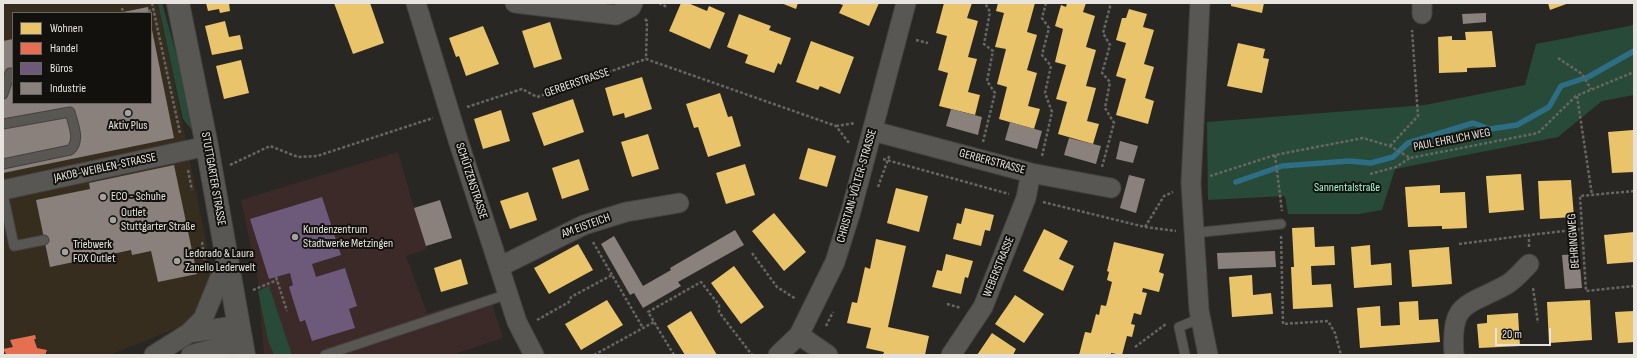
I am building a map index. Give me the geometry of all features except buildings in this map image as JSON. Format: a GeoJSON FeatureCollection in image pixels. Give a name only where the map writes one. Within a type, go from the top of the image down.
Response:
{"type":"FeatureCollection","features":[{"type":"Feature","properties":{"kind":"main road","name":"STUTTGARTER STRASSE"},"geometry":{"type":"LineString","coordinates":[[178,3],[213,175],[242,340]]}},
{"type":"Feature","properties":{"kind":"street","name":"SCHÜTZENSTRASSE"},"geometry":{"type":"LineString","coordinates":[[416,3],[508,294],[520,328],[534,355]]}},
{"type":"Feature","properties":{"kind":"street"},"geometry":{"type":"LineString","coordinates":[[515,3],[616,15],[632,5]]}},
{"type":"Feature","properties":{"kind":"street","name":"CHRISTIAN-VÖLTER-STRASSE"},"geometry":{"type":"LineString","coordinates":[[778,355],[799,334],[835,262],[852,211],[865,156],[873,131],[906,3]]}},
{"type":"Feature","properties":{"kind":"street"},"geometry":{"type":"LineString","coordinates":[[1200,3],[1191,183],[1193,233],[1201,318],[1208,355]]}},
{"type":"Feature","properties":{"kind":"street","name":"GERBERSTRASSE"},"geometry":{"type":"LineString","coordinates":[[873,131],[1035,174],[1104,187]]}},
{"type":"Feature","properties":{"kind":"street","name":"JAKOB-WEIBLEN-STRASSE"},"geometry":{"type":"LineString","coordinates":[[3,190],[207,146]]}},
{"type":"Feature","properties":{"kind":"street","name":"WEBERSTRASSE"},"geometry":{"type":"LineString","coordinates":[[952,355],[983,307],[1035,174]]}},
{"type":"Feature","properties":{"kind":"street","name":"AM EISTEICH"},"geometry":{"type":"LineString","coordinates":[[499,267],[584,225],[626,212],[679,203]]}},
{"type":"Feature","properties":{"kind":"street"},"geometry":{"type":"LineString","coordinates":[[154,355],[189,333],[203,319],[227,260]]}},
{"type":"Feature","properties":{"kind":"street"},"geometry":{"type":"LineString","coordinates":[[1454,355],[1452,334],[1457,314],[1475,299],[1508,284],[1529,264]]}},
{"type":"Feature","properties":{"kind":"street"},"geometry":{"type":"LineString","coordinates":[[189,333],[242,340]]}},
{"type":"Feature","properties":{"kind":"street"},"geometry":{"type":"LineString","coordinates":[[799,334],[828,355]]}},
{"type":"Feature","properties":{"kind":"street"},"geometry":{"type":"LineString","coordinates":[[191,355],[242,340]]}},
{"type":"Feature","properties":{"kind":"lane"},"geometry":{"type":"LineString","coordinates":[[3,94],[10,73],[12,73]]}},
{"type":"Feature","properties":{"kind":"lane"},"geometry":{"type":"LineString","coordinates":[[3,124],[70,112],[76,140],[74,146],[70,150],[3,164]]}},
{"type":"Feature","properties":{"kind":"lane"},"geometry":{"type":"LineString","coordinates":[[3,194],[14,246],[44,240]]}},
{"type":"Feature","properties":{"kind":"lane"},"geometry":{"type":"LineString","coordinates":[[1193,233],[1281,224]]}},
{"type":"Feature","properties":{"kind":"lane"},"geometry":{"type":"LineString","coordinates":[[325,355],[508,294]]}},
{"type":"Feature","properties":{"kind":"lane"},"geometry":{"type":"LineString","coordinates":[[1185,355],[1179,327],[1201,318]]}},
{"type":"Feature","properties":{"kind":"path"},"geometry":{"type":"LineString","coordinates":[[152,3],[193,193]]}},
{"type":"Feature","properties":{"kind":"path"},"geometry":{"type":"LineString","coordinates":[[658,3],[667,7]]}},
{"type":"Feature","properties":{"kind":"path"},"geometry":{"type":"LineString","coordinates":[[978,158],[995,93],[987,81],[993,51],[984,44],[990,12],[985,3]]}},
{"type":"Feature","properties":{"kind":"path"},"geometry":{"type":"LineString","coordinates":[[1035,174],[1052,112],[1045,93],[1051,66],[1042,55],[1049,28],[1042,18],[1046,3]]}},
{"type":"Feature","properties":{"kind":"path"},"geometry":{"type":"LineString","coordinates":[[1104,187],[1114,123],[1105,108],[1110,82],[1102,74],[1110,45],[1102,33],[1111,3]]}},
{"type":"Feature","properties":{"kind":"path"},"geometry":{"type":"LineString","coordinates":[[632,5],[647,20],[646,60],[836,126],[854,150],[865,156]]}},
{"type":"Feature","properties":{"kind":"path"},"geometry":{"type":"LineString","coordinates":[[122,8],[123,12]]}},
{"type":"Feature","properties":{"kind":"path"},"geometry":{"type":"LineString","coordinates":[[1390,146],[1418,116],[1412,25],[1422,8]]}},
{"type":"Feature","properties":{"kind":"path"},"geometry":{"type":"LineString","coordinates":[[148,11],[154,10]]}},
{"type":"Feature","properties":{"kind":"path"},"geometry":{"type":"LineString","coordinates":[[1558,58],[1582,74],[1591,90]]}},
{"type":"Feature","properties":{"kind":"path","name":"GERBERSTRASSE"},"geometry":{"type":"LineString","coordinates":[[213,175],[243,157],[270,146],[298,157],[317,156],[522,89],[537,96],[646,60]]}},
{"type":"Feature","properties":{"kind":"path","name":"PAUL EHRLICH WEG"},"geometry":{"type":"LineString","coordinates":[[1191,183],[1274,155],[1363,138],[1390,146],[1410,158],[1538,132],[1576,96],[1634,72]]}},
{"type":"Feature","properties":{"kind":"path"},"geometry":{"type":"LineString","coordinates":[[1576,96],[1592,195],[1634,192]]}},
{"type":"Feature","properties":{"kind":"path"},"geometry":{"type":"LineString","coordinates":[[1274,155],[1278,174]]}},
{"type":"Feature","properties":{"kind":"path"},"geometry":{"type":"LineString","coordinates":[[1370,174],[1396,166],[1410,158]]}},
{"type":"Feature","properties":{"kind":"path","name":"BEHRINGWEG"},"geometry":{"type":"LineString","coordinates":[[1592,195],[1580,196],[1586,291],[1634,286]]}},
{"type":"Feature","properties":{"kind":"path"},"geometry":{"type":"LineString","coordinates":[[584,225],[643,328]]}},
{"type":"Feature","properties":{"kind":"path"},"geometry":{"type":"LineString","coordinates":[[1145,227],[1193,233]]}},
{"type":"Feature","properties":{"kind":"path"},"geometry":{"type":"LineString","coordinates":[[1459,244],[1582,229]]}},
{"type":"Feature","properties":{"kind":"path"},"geometry":{"type":"LineString","coordinates":[[1529,235],[1529,264],[1538,323]]}},
{"type":"Feature","properties":{"kind":"path"},"geometry":{"type":"LineString","coordinates":[[201,238],[206,269]]}},
{"type":"Feature","properties":{"kind":"path"},"geometry":{"type":"LineString","coordinates":[[1280,249],[1283,324],[1328,321],[1335,333],[1341,355]]}},
{"type":"Feature","properties":{"kind":"path"},"geometry":{"type":"LineString","coordinates":[[752,253],[777,287],[812,309]]}},
{"type":"Feature","properties":{"kind":"path"},"geometry":{"type":"LineString","coordinates":[[520,328],[569,302],[571,297],[612,275]]}},
{"type":"Feature","properties":{"kind":"path"},"geometry":{"type":"LineString","coordinates":[[276,277],[287,311]]}},
{"type":"Feature","properties":{"kind":"path"},"geometry":{"type":"LineString","coordinates":[[674,355],[648,312],[701,282],[719,305],[719,312],[752,355]]}},
{"type":"Feature","properties":{"kind":"path"},"geometry":{"type":"LineString","coordinates":[[594,355],[654,322]]}},
{"type":"Feature","properties":{"kind":"shaded area"},"geometry":{"type":"Polygon","coordinates":[[[3,3],[158,3],[214,281],[197,320],[109,355],[3,355],[3,3]]]}},
{"type":"Feature","properties":{"kind":"shaded area"},"geometry":{"type":"Polygon","coordinates":[[[398,152],[414,208],[440,200],[452,238],[426,246],[427,249],[406,256],[427,313],[489,295],[503,338],[452,355],[264,355],[258,281],[241,200],[398,152]]]}},
{"type":"Feature","properties":{"kind":"green space"},"geometry":{"type":"Polygon","coordinates":[[[158,3],[162,3],[179,64],[192,130],[183,119],[158,3]]]}},
{"type":"Feature","properties":{"kind":"green space","name":"Sannentalstraße"},"geometry":{"type":"Polygon","coordinates":[[[1634,25],[1634,95],[1602,101],[1558,137],[1395,169],[1382,210],[1359,214],[1288,214],[1285,196],[1208,200],[1207,122],[1425,105],[1525,85],[1536,44],[1634,25]]]}},
{"type":"Feature","properties":{"kind":"green space"},"geometry":{"type":"Polygon","coordinates":[[[269,286],[292,355],[274,355],[268,340],[258,291],[269,286]]]}},
{"type":"Feature","properties":{"kind":"waterway"},"geometry":{"type":"LineString","coordinates":[[1236,182],[1282,166],[1349,161],[1371,163],[1393,157],[1408,143],[1473,123],[1490,129],[1517,125],[1549,107],[1561,86],[1588,77],[1634,51]]}},
{"type":"Feature","properties":{"kind":"place","name":"Aktiv Plus"},"geometry":{"type":"Point","coordinates":[128,113]}},
{"type":"Feature","properties":{"kind":"place","name":"ECO - Schuhe"},"geometry":{"type":"Point","coordinates":[103,197]}},
{"type":"Feature","properties":{"kind":"place","name":"Outlet Stuttgarter Straße"},"geometry":{"type":"Point","coordinates":[113,220]}},
{"type":"Feature","properties":{"kind":"place","name":"Kundenzentrum Stadtwerke Metzingen"},"geometry":{"type":"Point","coordinates":[295,237]}},
{"type":"Feature","properties":{"kind":"place","name":"Triebwerk FOX Outlet"},"geometry":{"type":"Point","coordinates":[65,252]}},
{"type":"Feature","properties":{"kind":"place","name":"Ledorado & Laura Zanello Lederwelt"},"geometry":{"type":"Point","coordinates":[177,261]}}]}
